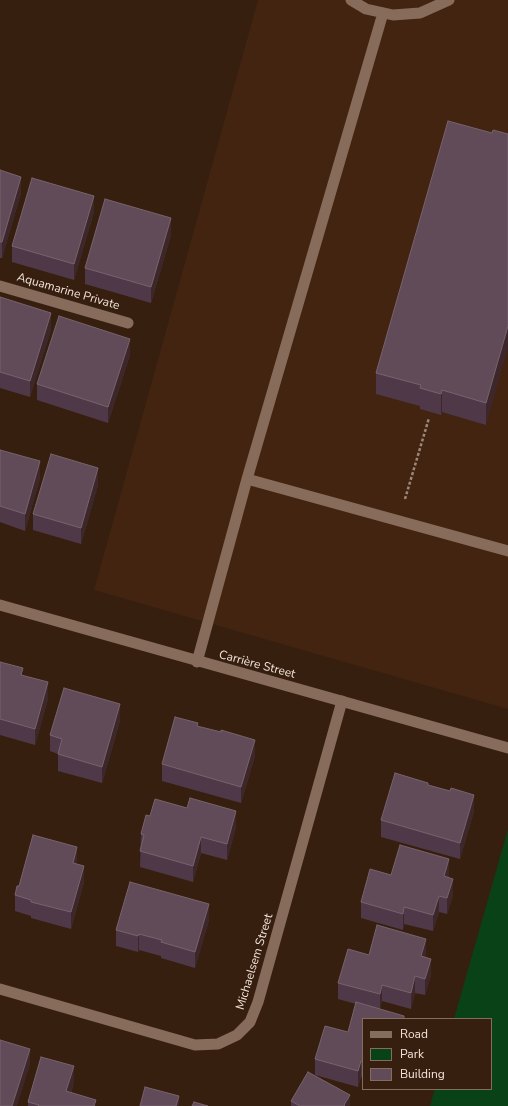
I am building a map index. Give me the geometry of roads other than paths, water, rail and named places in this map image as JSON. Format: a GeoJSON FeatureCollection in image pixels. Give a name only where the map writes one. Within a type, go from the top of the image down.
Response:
{"type":"FeatureCollection","features":[{"type":"Feature","properties":{"kind":"street"},"geometry":{"type":"LineString","coordinates":[[351,0],[366,9],[393,15],[420,13],[449,0]]}},
{"type":"Feature","properties":{"kind":"street"},"geometry":{"type":"LineString","coordinates":[[197,662],[247,479],[383,13]]}},
{"type":"Feature","properties":{"kind":"street","name":"Aquamarine Private"},"geometry":{"type":"LineString","coordinates":[[0,286],[128,323]]}},
{"type":"Feature","properties":{"kind":"street"},"geometry":{"type":"LineString","coordinates":[[247,479],[508,551]]}},
{"type":"Feature","properties":{"kind":"street","name":"Carrière Street"},"geometry":{"type":"LineString","coordinates":[[0,605],[197,662],[508,748]]}},
{"type":"Feature","properties":{"kind":"street","name":"Michaelsem Street"},"geometry":{"type":"LineString","coordinates":[[0,989],[195,1045],[218,1044],[237,1035],[250,1022],[258,1002],[342,701]]}}]}
